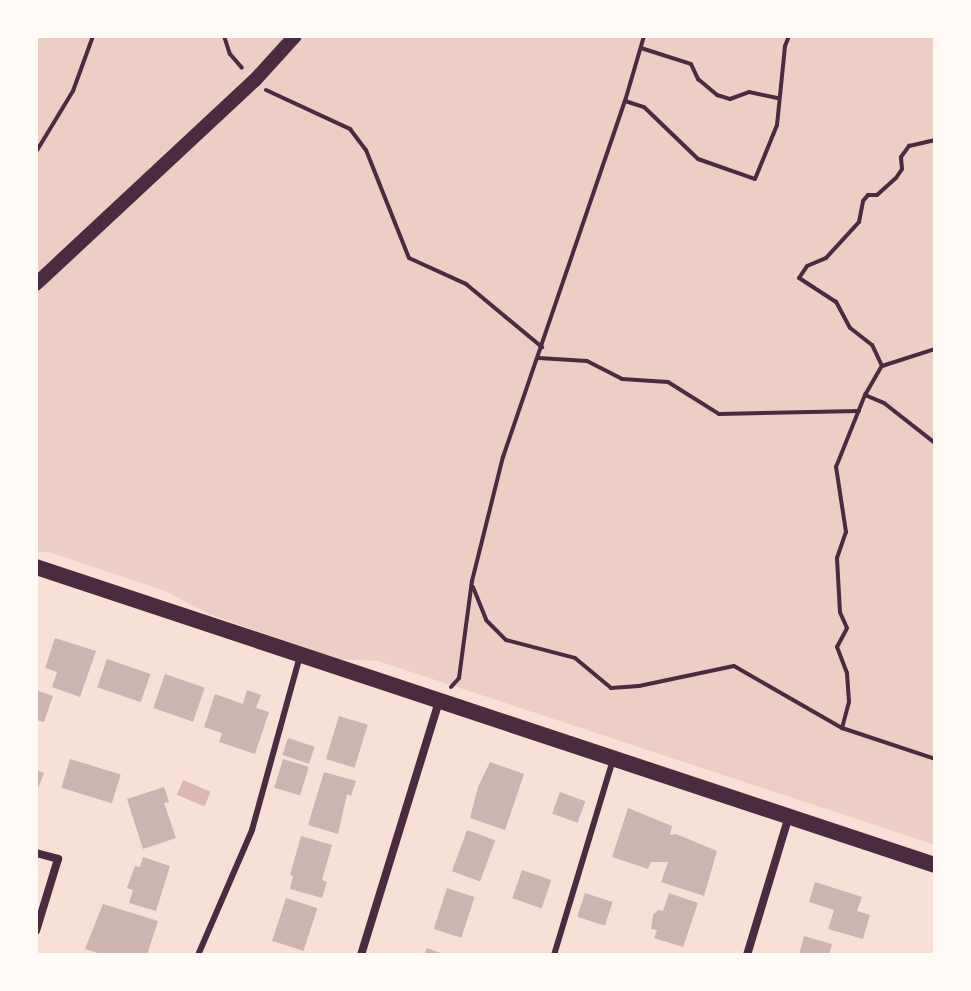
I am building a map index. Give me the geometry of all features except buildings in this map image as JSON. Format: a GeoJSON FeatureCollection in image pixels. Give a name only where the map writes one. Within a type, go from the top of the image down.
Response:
{"type":"FeatureCollection","features":[{"type":"Feature","properties":{"kind":"main road"},"geometry":{"type":"LineString","coordinates":[[36,567],[935,865]]}},
{"type":"Feature","properties":{"kind":"street"},"geometry":{"type":"LineString","coordinates":[[36,284],[255,80],[295,36]]}},
{"type":"Feature","properties":{"kind":"street"},"geometry":{"type":"LineString","coordinates":[[361,955],[439,701]]}},
{"type":"Feature","properties":{"kind":"street"},"geometry":{"type":"LineString","coordinates":[[747,955],[789,816]]}},
{"type":"Feature","properties":{"kind":"street"},"geometry":{"type":"LineString","coordinates":[[36,853],[58,859],[36,931]]}},
{"type":"Feature","properties":{"kind":"lane"},"geometry":{"type":"LineString","coordinates":[[198,955],[252,830],[300,654]]}},
{"type":"Feature","properties":{"kind":"lane"},"geometry":{"type":"LineString","coordinates":[[554,955],[614,758]]}},
{"type":"Feature","properties":{"kind":"path"},"geometry":{"type":"LineString","coordinates":[[36,152],[73,91],[93,36]]}},
{"type":"Feature","properties":{"kind":"path"},"geometry":{"type":"LineString","coordinates":[[224,36],[230,54],[270,94],[350,129],[366,150],[409,258],[453,276],[542,347]]}},
{"type":"Feature","properties":{"kind":"path"},"geometry":{"type":"LineString","coordinates":[[439,701],[459,678],[472,581],[503,457],[539,358],[644,36]]}},
{"type":"Feature","properties":{"kind":"path"},"geometry":{"type":"LineString","coordinates":[[625,101],[644,107],[698,159],[755,179],[777,125],[778,98],[789,36]]}},
{"type":"Feature","properties":{"kind":"path"},"geometry":{"type":"LineString","coordinates":[[640,47],[691,64],[698,79],[717,95],[730,99],[749,92],[778,98]]}},
{"type":"Feature","properties":{"kind":"path"},"geometry":{"type":"LineString","coordinates":[[882,366],[872,345],[850,328],[836,302],[799,278],[807,266],[826,258],[859,222],[863,201],[868,195],[877,195],[896,178],[902,169],[901,157],[909,146],[935,140]]}},
{"type":"Feature","properties":{"kind":"path"},"geometry":{"type":"LineString","coordinates":[[842,728],[849,702],[847,673],[837,647],[847,628],[840,612],[837,558],[846,532],[836,467],[865,395],[882,366],[935,349]]}},
{"type":"Feature","properties":{"kind":"path"},"geometry":{"type":"LineString","coordinates":[[539,358],[587,361],[622,379],[668,382],[719,414],[859,411]]}},
{"type":"Feature","properties":{"kind":"path"},"geometry":{"type":"LineString","coordinates":[[865,395],[884,403],[935,443]]}},
{"type":"Feature","properties":{"kind":"path"},"geometry":{"type":"LineString","coordinates":[[472,581],[476,601],[486,620],[506,640],[575,658],[611,688],[639,686],[734,666],[842,728],[935,759]]}},
{"type":"Feature","properties":{"kind":"shaded area"},"geometry":{"type":"Polygon","coordinates":[[[36,36],[935,36],[935,845],[378,661],[336,659],[209,614],[165,591],[49,552],[36,552],[36,36]]]}},
{"type":"Feature","properties":{"kind":"shaded area"},"geometry":{"type":"Polygon","coordinates":[[[183,780],[211,792],[204,806],[177,795],[183,780]]]}}]}
